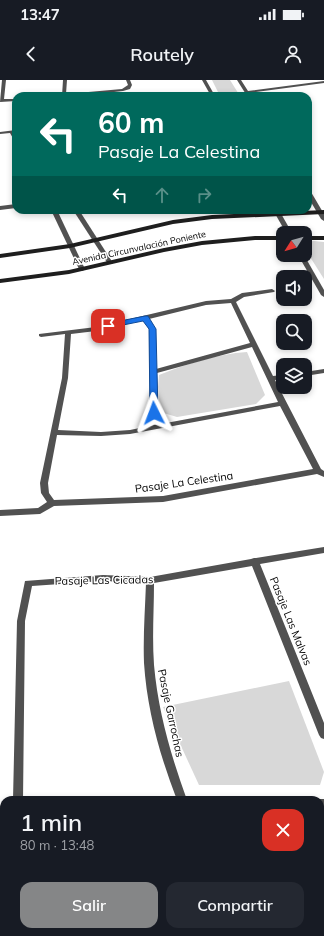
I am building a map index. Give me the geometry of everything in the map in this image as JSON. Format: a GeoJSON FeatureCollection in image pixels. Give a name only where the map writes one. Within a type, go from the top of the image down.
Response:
{"type":"FeatureCollection","features":[{"type":"Feature","properties":{"kind":"street"},"geometry":{"type":"LineString","coordinates":[[4,80],[0,101],[12,100]]}},
{"type":"Feature","properties":{"kind":"street"},"geometry":{"type":"LineString","coordinates":[[64,92],[65,80]]}},
{"type":"Feature","properties":{"kind":"street"},"geometry":{"type":"LineString","coordinates":[[103,92],[128,88],[130,85],[128,80]]}},
{"type":"Feature","properties":{"kind":"street"},"geometry":{"type":"LineString","coordinates":[[204,80],[211,92]]}},
{"type":"Feature","properties":{"kind":"street"},"geometry":{"type":"LineString","coordinates":[[239,80],[247,92]]}},
{"type":"Feature","properties":{"kind":"street"},"geometry":{"type":"LineString","coordinates":[[260,92],[324,82]]}},
{"type":"Feature","properties":{"kind":"street"},"geometry":{"type":"LineString","coordinates":[[0,133],[12,131]]}},
{"type":"Feature","properties":{"kind":"street"},"geometry":{"type":"LineString","coordinates":[[312,198],[322,212],[324,219]]}},
{"type":"Feature","properties":{"kind":"street"},"geometry":{"type":"LineString","coordinates":[[0,208],[12,206]]}},
{"type":"Feature","properties":{"kind":"street"},"geometry":{"type":"LineString","coordinates":[[56,214],[82,269]]}},
{"type":"Feature","properties":{"kind":"street"},"geometry":{"type":"LineString","coordinates":[[78,214],[110,264]]}},
{"type":"Feature","properties":{"kind":"street","name":"Avenida Circunvalación Poniente"},"geometry":{"type":"LineString","coordinates":[[0,256],[70,246],[173,222],[252,214]]}},
{"type":"Feature","properties":{"kind":"street"},"geometry":{"type":"LineString","coordinates":[[279,214],[285,226]]}},
{"type":"Feature","properties":{"kind":"street","name":"Avenida Circunvalación Poniente"},"geometry":{"type":"LineString","coordinates":[[0,281],[44,276],[110,264],[164,250],[202,243],[255,238],[276,238]]}},
{"type":"Feature","properties":{"kind":"street"},"geometry":{"type":"LineString","coordinates":[[312,238],[324,238]]}},
{"type":"Feature","properties":{"kind":"street"},"geometry":{"type":"LineString","coordinates":[[305,262],[324,296]]}},
{"type":"Feature","properties":{"kind":"street"},"geometry":{"type":"LineString","coordinates":[[41,335],[96,328],[206,303],[233,301],[242,295],[272,291]]}},
{"type":"Feature","properties":{"kind":"street","name":"Pasaje La Celestina"},"geometry":{"type":"LineString","coordinates":[[52,503],[122,502],[163,499],[321,473],[282,403],[233,301]]}},
{"type":"Feature","properties":{"kind":"street"},"geometry":{"type":"LineString","coordinates":[[145,318],[152,329],[154,413],[164,426]]}},
{"type":"Feature","properties":{"kind":"street"},"geometry":{"type":"LineString","coordinates":[[0,513],[40,511],[52,503],[44,489],[65,378],[68,332]]}},
{"type":"Feature","properties":{"kind":"street"},"geometry":{"type":"LineString","coordinates":[[154,372],[254,344]]}},
{"type":"Feature","properties":{"kind":"street"},"geometry":{"type":"LineString","coordinates":[[312,373],[324,371]]}},
{"type":"Feature","properties":{"kind":"street"},"geometry":{"type":"LineString","coordinates":[[270,379],[276,378]]}},
{"type":"Feature","properties":{"kind":"street"},"geometry":{"type":"LineString","coordinates":[[55,432],[101,434],[130,432],[282,403]]}},
{"type":"Feature","properties":{"kind":"street","name":"Pasaje Las Cicadas"},"geometry":{"type":"LineString","coordinates":[[18,796],[21,621],[28,583],[103,578],[150,580],[324,550]]}},
{"type":"Feature","properties":{"kind":"street","name":"Pasaje Las Malvas"},"geometry":{"type":"LineString","coordinates":[[254,561],[324,734]]}},
{"type":"Feature","properties":{"kind":"street","name":"Pasaje Garrochas"},"geometry":{"type":"LineString","coordinates":[[150,580],[149,664],[164,748],[181,796]]}},
{"type":"Feature","properties":{"kind":"shaded area"},"geometry":{"type":"Polygon","coordinates":[[[212,80],[230,80],[238,92],[218,92],[212,80]]]}},
{"type":"Feature","properties":{"kind":"shaded area"},"geometry":{"type":"Polygon","coordinates":[[[312,241],[324,242],[324,279],[312,260],[312,241]]]}},
{"type":"Feature","properties":{"kind":"shaded area"},"geometry":{"type":"Polygon","coordinates":[[[247,352],[265,395],[256,404],[177,417],[160,412],[158,387],[159,375],[202,360],[247,352]]]}},
{"type":"Feature","properties":{"kind":"shaded area"},"geometry":{"type":"Polygon","coordinates":[[[289,681],[324,772],[320,785],[199,785],[163,707],[289,681]]]}},
{"type":"Feature","properties":{"kind":"route"},"geometry":{"type":"LineString","coordinates":[[108,326],[145,318],[152,329],[154,413]]}}]}
